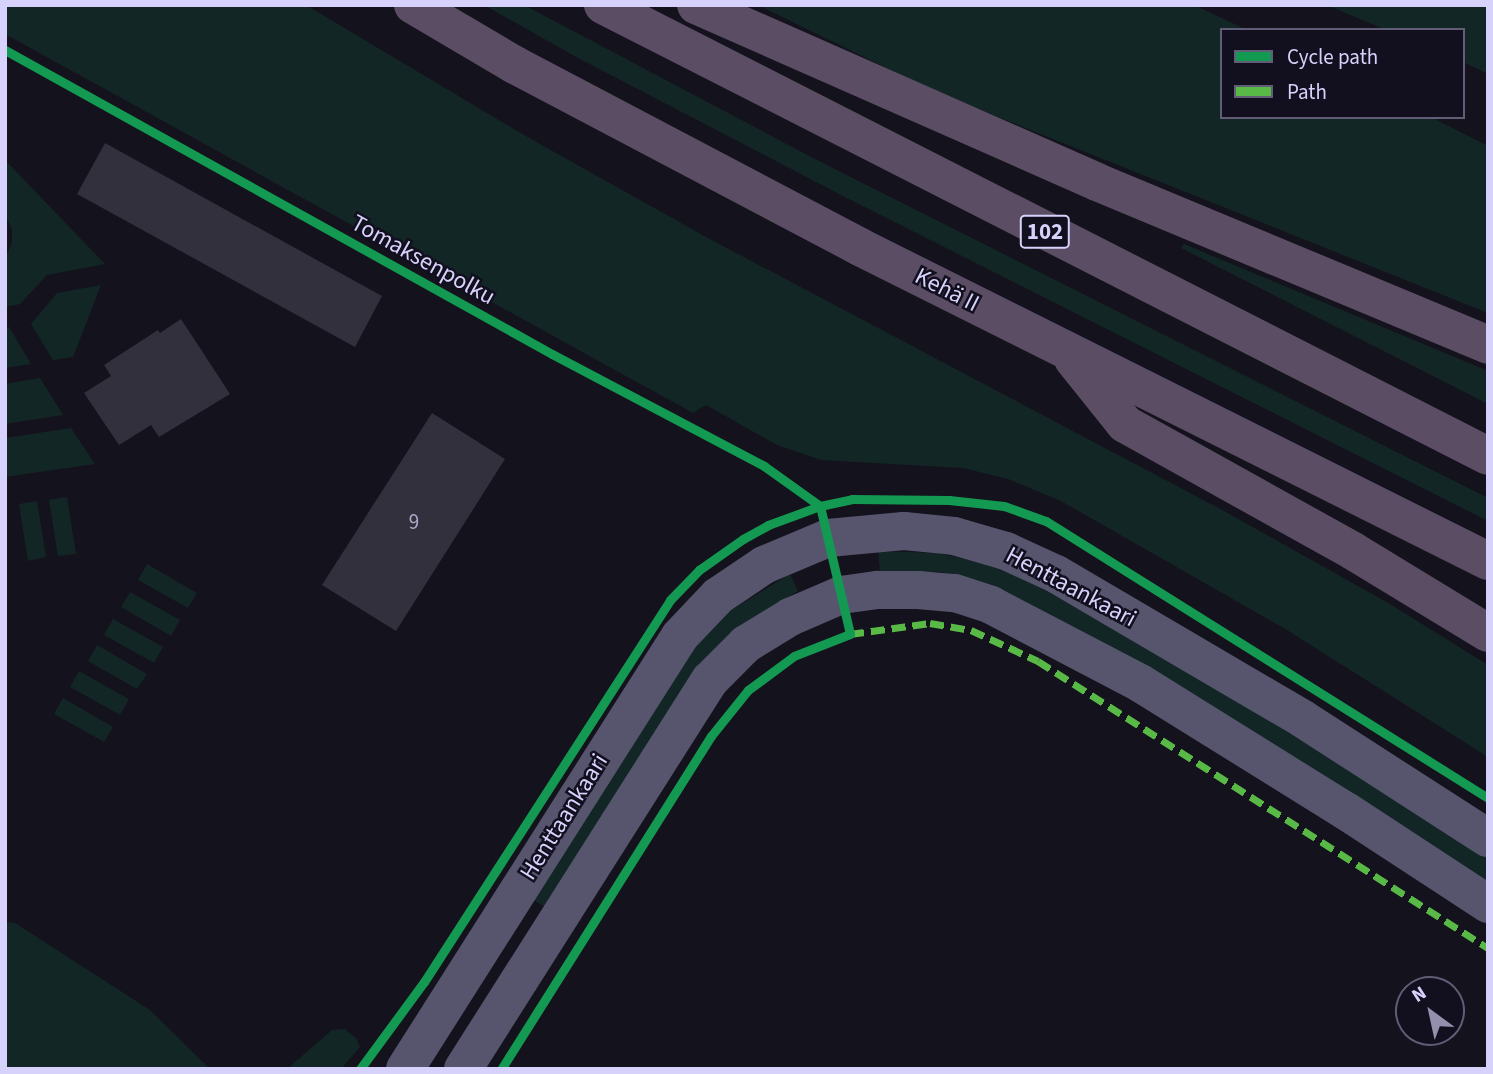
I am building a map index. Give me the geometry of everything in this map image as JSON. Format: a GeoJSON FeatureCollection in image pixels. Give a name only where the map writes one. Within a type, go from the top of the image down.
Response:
{"type":"FeatureCollection","features":[{"type":"Feature","properties":{"kind":"highway","name":"Kehä II"},"geometry":{"type":"LineString","coordinates":[[413,5],[515,65],[860,247],[1488,561]]}},
{"type":"Feature","properties":{"kind":"highway","name":"102"},"geometry":{"type":"LineString","coordinates":[[603,5],[1488,456]]}},
{"type":"Feature","properties":{"kind":"highway"},"geometry":{"type":"LineString","coordinates":[[696,5],[1097,182],[1488,345]]}},
{"type":"Feature","properties":{"kind":"highway"},"geometry":{"type":"LineString","coordinates":[[1065,349],[1125,425],[1353,551],[1488,633]]}},
{"type":"Feature","properties":{"kind":"main road","name":"Henttaankaari"},"geometry":{"type":"LineString","coordinates":[[405,1069],[680,636],[718,596],[764,565],[828,538],[904,531],[954,536],[1006,551],[1056,574],[1303,719],[1488,838]]}},
{"type":"Feature","properties":{"kind":"main road","name":"Henttaankaari"},"geometry":{"type":"LineString","coordinates":[[463,1069],[710,680],[746,644],[790,617],[841,595],[878,590],[918,590],[955,593],[991,605],[1140,683],[1346,811],[1488,904]]}},
{"type":"Feature","properties":{"kind":"green space"},"geometry":{"type":"Polygon","coordinates":[[[5,5],[306,5],[524,135],[706,237],[1224,511],[1390,604],[1488,665],[1488,757],[1287,630],[1061,501],[1008,479],[963,468],[821,460],[777,445],[706,405],[693,413],[5,34],[5,5]]]}},
{"type":"Feature","properties":{"kind":"green space"},"geometry":{"type":"Polygon","coordinates":[[[484,5],[524,5],[815,159],[1488,498],[1488,521],[843,196],[578,58],[484,5]]]}},
{"type":"Feature","properties":{"kind":"green space"},"geometry":{"type":"Polygon","coordinates":[[[758,5],[1194,5],[1243,28],[1220,28],[1220,119],[1435,119],[1488,146],[1488,313],[998,117],[911,80],[758,5]]]}},
{"type":"Feature","properties":{"kind":"green space"},"geometry":{"type":"Polygon","coordinates":[[[1327,5],[1488,5],[1488,74],[1465,63],[1465,28],[1381,28],[1327,5]]]}},
{"type":"Feature","properties":{"kind":"green space"},"geometry":{"type":"Polygon","coordinates":[[[5,160],[105,264],[47,275],[20,304],[5,307],[5,260],[12,242],[12,229],[5,215],[5,160]]]}},
{"type":"Feature","properties":{"kind":"green space"},"geometry":{"type":"Polygon","coordinates":[[[1184,244],[1488,371],[1488,404],[1181,248],[1184,244]]]}},
{"type":"Feature","properties":{"kind":"green space"},"geometry":{"type":"Polygon","coordinates":[[[101,285],[73,357],[53,360],[31,324],[57,293],[101,285]]]}},
{"type":"Feature","properties":{"kind":"green space"},"geometry":{"type":"Polygon","coordinates":[[[9,327],[31,364],[5,368],[5,328],[9,327]]]}},
{"type":"Feature","properties":{"kind":"green space"},"geometry":{"type":"Polygon","coordinates":[[[40,378],[63,415],[5,424],[5,384],[40,378]]]}},
{"type":"Feature","properties":{"kind":"green space"},"geometry":{"type":"Polygon","coordinates":[[[71,428],[95,464],[5,477],[5,438],[71,428]]]}},
{"type":"Feature","properties":{"kind":"green space"},"geometry":{"type":"Polygon","coordinates":[[[67,497],[76,554],[58,556],[49,500],[67,497]]]}},
{"type":"Feature","properties":{"kind":"green space"},"geometry":{"type":"Polygon","coordinates":[[[37,501],[46,557],[28,561],[19,504],[37,501]]]}},
{"type":"Feature","properties":{"kind":"green space"},"geometry":{"type":"Polygon","coordinates":[[[878,551],[939,553],[997,567],[1032,583],[1172,661],[1488,858],[1488,882],[973,580],[940,572],[880,571],[878,551]]]}},
{"type":"Feature","properties":{"kind":"green space"},"geometry":{"type":"Polygon","coordinates":[[[147,564],[197,593],[188,608],[138,580],[147,564]]]}},
{"type":"Feature","properties":{"kind":"green space"},"geometry":{"type":"Polygon","coordinates":[[[790,574],[798,591],[728,635],[711,654],[545,907],[529,897],[650,707],[717,619],[790,574]]]}},
{"type":"Feature","properties":{"kind":"green space"},"geometry":{"type":"Polygon","coordinates":[[[130,592],[180,620],[171,636],[121,607],[130,592]]]}},
{"type":"Feature","properties":{"kind":"green space"},"geometry":{"type":"Polygon","coordinates":[[[113,619],[163,647],[154,663],[104,635],[113,619]]]}},
{"type":"Feature","properties":{"kind":"green space"},"geometry":{"type":"Polygon","coordinates":[[[97,645],[147,674],[137,689],[88,661],[97,645]]]}},
{"type":"Feature","properties":{"kind":"green space"},"geometry":{"type":"Polygon","coordinates":[[[79,671],[129,699],[120,715],[70,687],[79,671]]]}},
{"type":"Feature","properties":{"kind":"green space"},"geometry":{"type":"Polygon","coordinates":[[[63,698],[113,727],[104,742],[54,714],[63,698]]]}},
{"type":"Feature","properties":{"kind":"green space"},"geometry":{"type":"Polygon","coordinates":[[[5,922],[15,923],[150,1010],[210,1069],[5,1069],[5,922]]]}},
{"type":"Feature","properties":{"kind":"green space"},"geometry":{"type":"Polygon","coordinates":[[[345,1029],[356,1038],[360,1047],[341,1069],[287,1069],[332,1030],[345,1029]]]}},
{"type":"Feature","properties":{"kind":"building"},"geometry":{"type":"Polygon","coordinates":[[[105,143],[382,296],[355,347],[77,194],[105,143]]]}},
{"type":"Feature","properties":{"kind":"building"},"geometry":{"type":"Polygon","coordinates":[[[181,319],[230,394],[159,437],[151,425],[119,445],[84,393],[111,376],[104,365],[158,330],[160,333],[181,319]]]}},
{"type":"Feature","properties":{"kind":"building"},"geometry":{"type":"Polygon","coordinates":[[[432,413],[505,459],[396,631],[322,585],[432,413]]]}},
{"type":"Feature","properties":{"kind":"marked path"},"geometry":{"type":"LineString","coordinates":[[850,634],[930,623],[971,630],[1038,661],[1488,948]]}},
{"type":"Feature","properties":{"kind":"cycle path","name":"Tomaksenpolku"},"geometry":{"type":"LineString","coordinates":[[5,50],[552,354],[764,466],[820,506],[850,634],[794,656],[748,690],[711,736],[501,1069]]}},
{"type":"Feature","properties":{"kind":"cycle path"},"geometry":{"type":"LineString","coordinates":[[360,1069],[424,982],[670,600],[699,570],[743,539],[768,525],[820,506],[852,499],[949,500],[1004,506],[1046,521],[1488,798]]}}]}
